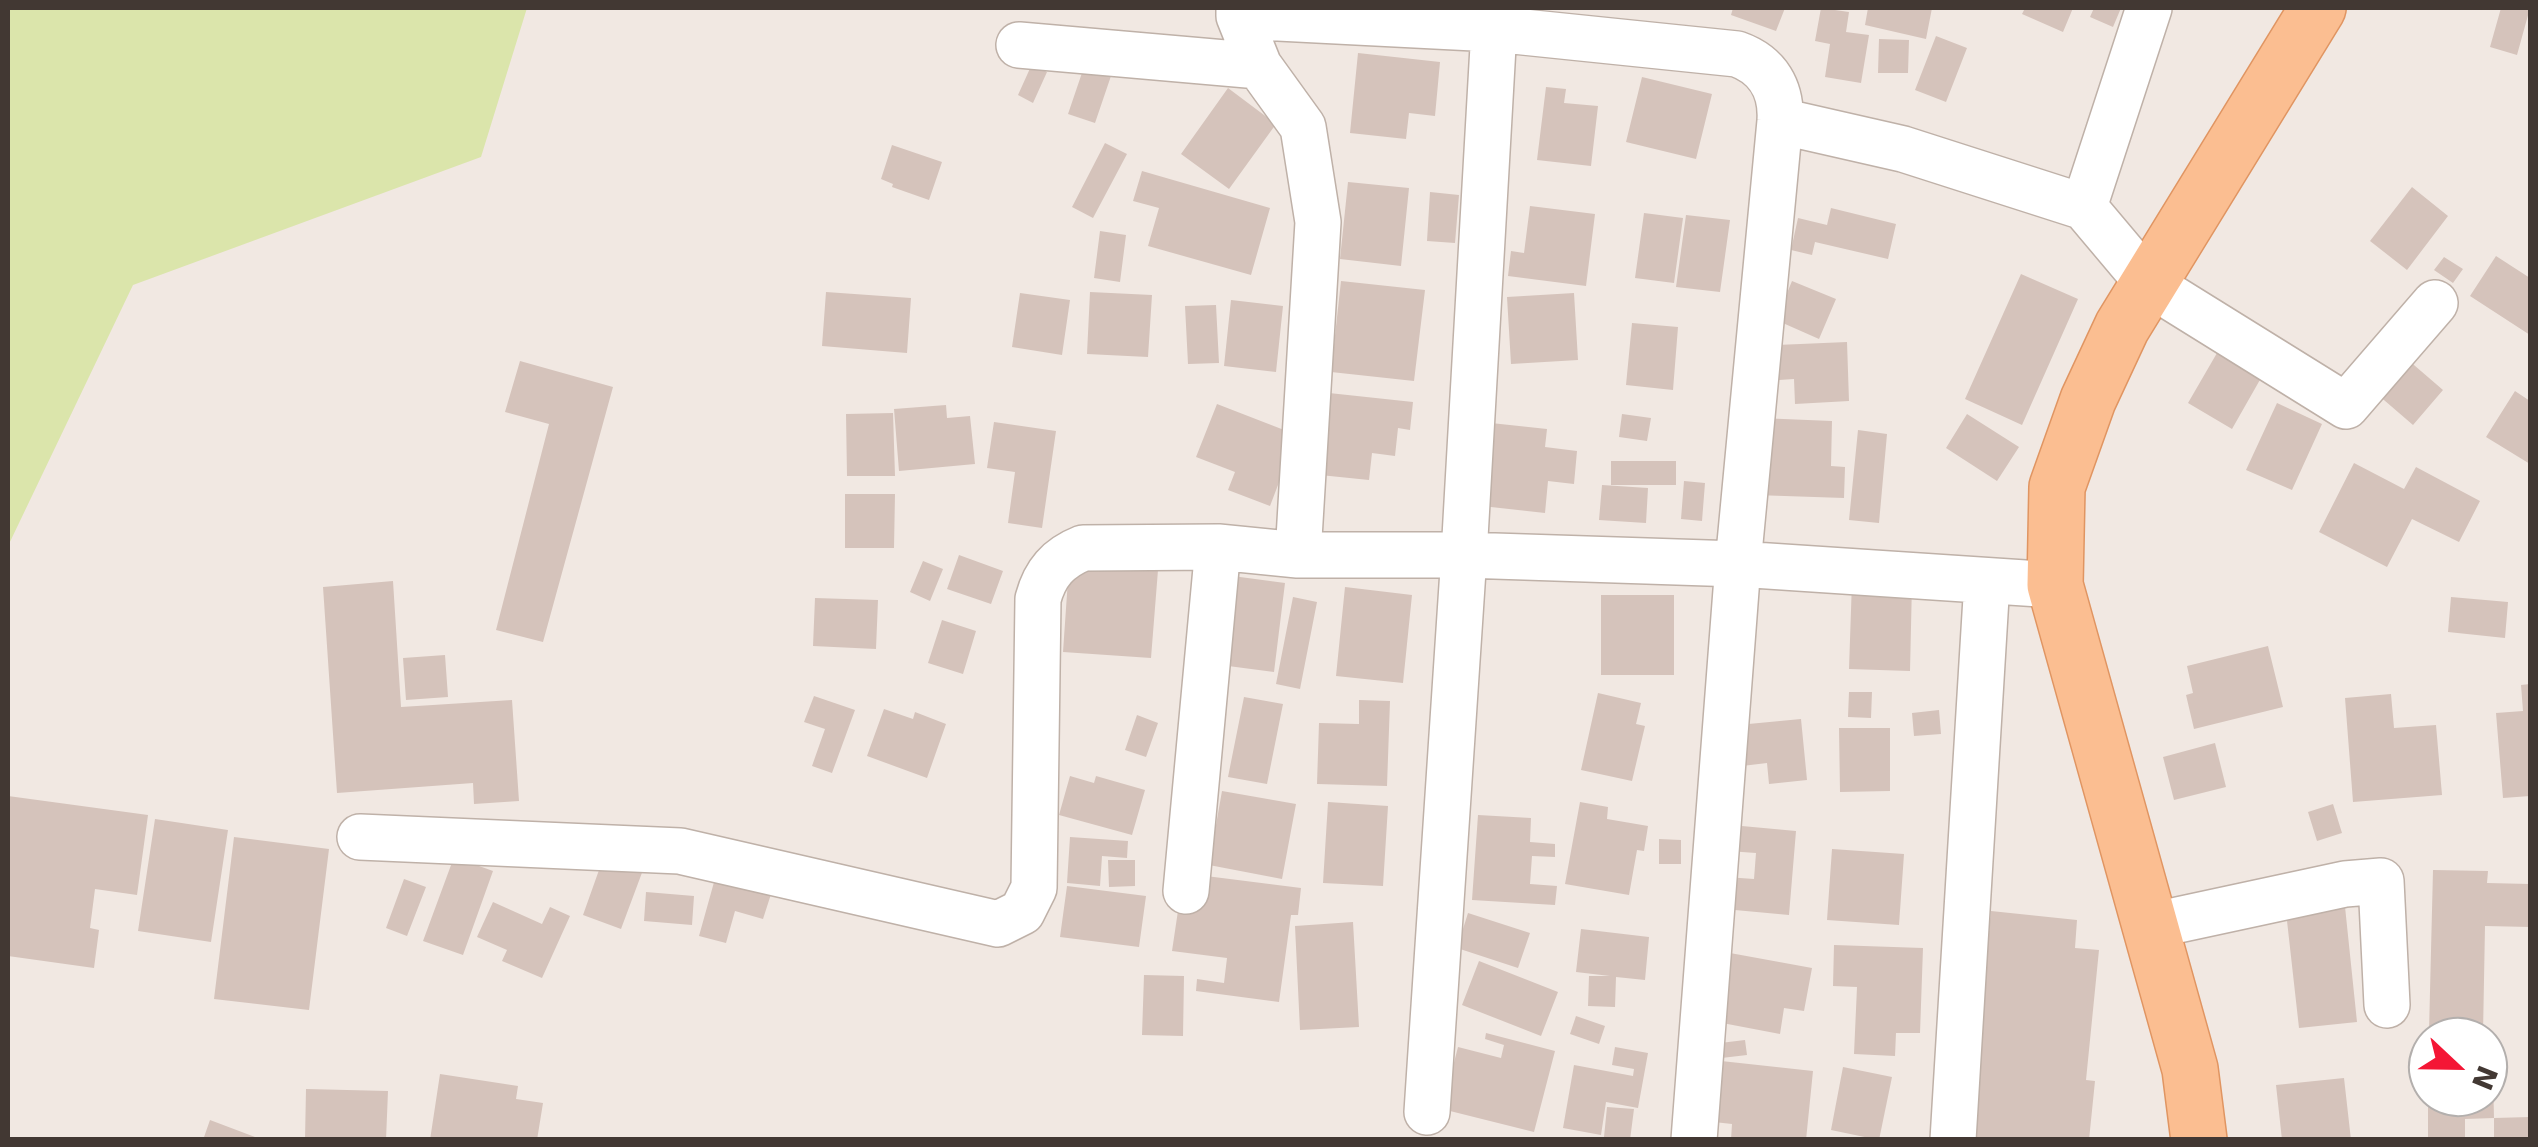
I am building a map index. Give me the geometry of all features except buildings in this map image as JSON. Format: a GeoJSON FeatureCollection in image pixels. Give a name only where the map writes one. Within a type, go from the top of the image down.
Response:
{"type":"FeatureCollection","features":[{"type":"Feature","properties":{"kind":"main road"},"geometry":{"type":"LineString","coordinates":[[2199,1140],[2190,1069],[2055,585],[2058,487],[2088,400],[2122,326],[2318,8]]}},
{"type":"Feature","properties":{"kind":"street"},"geometry":{"type":"LineString","coordinates":[[2084,207],[2148,8]]}},
{"type":"Feature","properties":{"kind":"street"},"geometry":{"type":"LineString","coordinates":[[1298,555],[1318,222],[1303,127],[1258,66],[1239,12],[1494,30],[1737,54],[1749,58],[1768,74],[1779,96],[1780,122],[1738,564],[1694,1140]]}},
{"type":"Feature","properties":{"kind":"street"},"geometry":{"type":"LineString","coordinates":[[1427,1112],[1494,30]]}},
{"type":"Feature","properties":{"kind":"street"},"geometry":{"type":"LineString","coordinates":[[1019,46],[1258,66]]}},
{"type":"Feature","properties":{"kind":"street"},"geometry":{"type":"LineString","coordinates":[[1780,122],[1904,150],[2084,207],[2148,284],[2346,406],[2435,304]]}},
{"type":"Feature","properties":{"kind":"street"},"geometry":{"type":"LineString","coordinates":[[360,837],[680,851],[988,924],[1006,922],[1022,912],[1034,888],[1038,599],[1048,572],[1070,554],[1096,546],[1218,547],[1298,555],[1464,555],[1738,564],[2055,585]]}},
{"type":"Feature","properties":{"kind":"street"},"geometry":{"type":"LineString","coordinates":[[1186,891],[1218,547]]}},
{"type":"Feature","properties":{"kind":"street"},"geometry":{"type":"LineString","coordinates":[[1953,1140],[1987,581]]}},
{"type":"Feature","properties":{"kind":"street"},"geometry":{"type":"LineString","coordinates":[[2150,926],[2346,884],[2381,881],[2387,1005]]}},
{"type":"Feature","properties":{"kind":"green space"},"geometry":{"type":"Polygon","coordinates":[[[8,8],[527,8],[481,157],[133,285],[8,546],[8,8]]]}}]}
